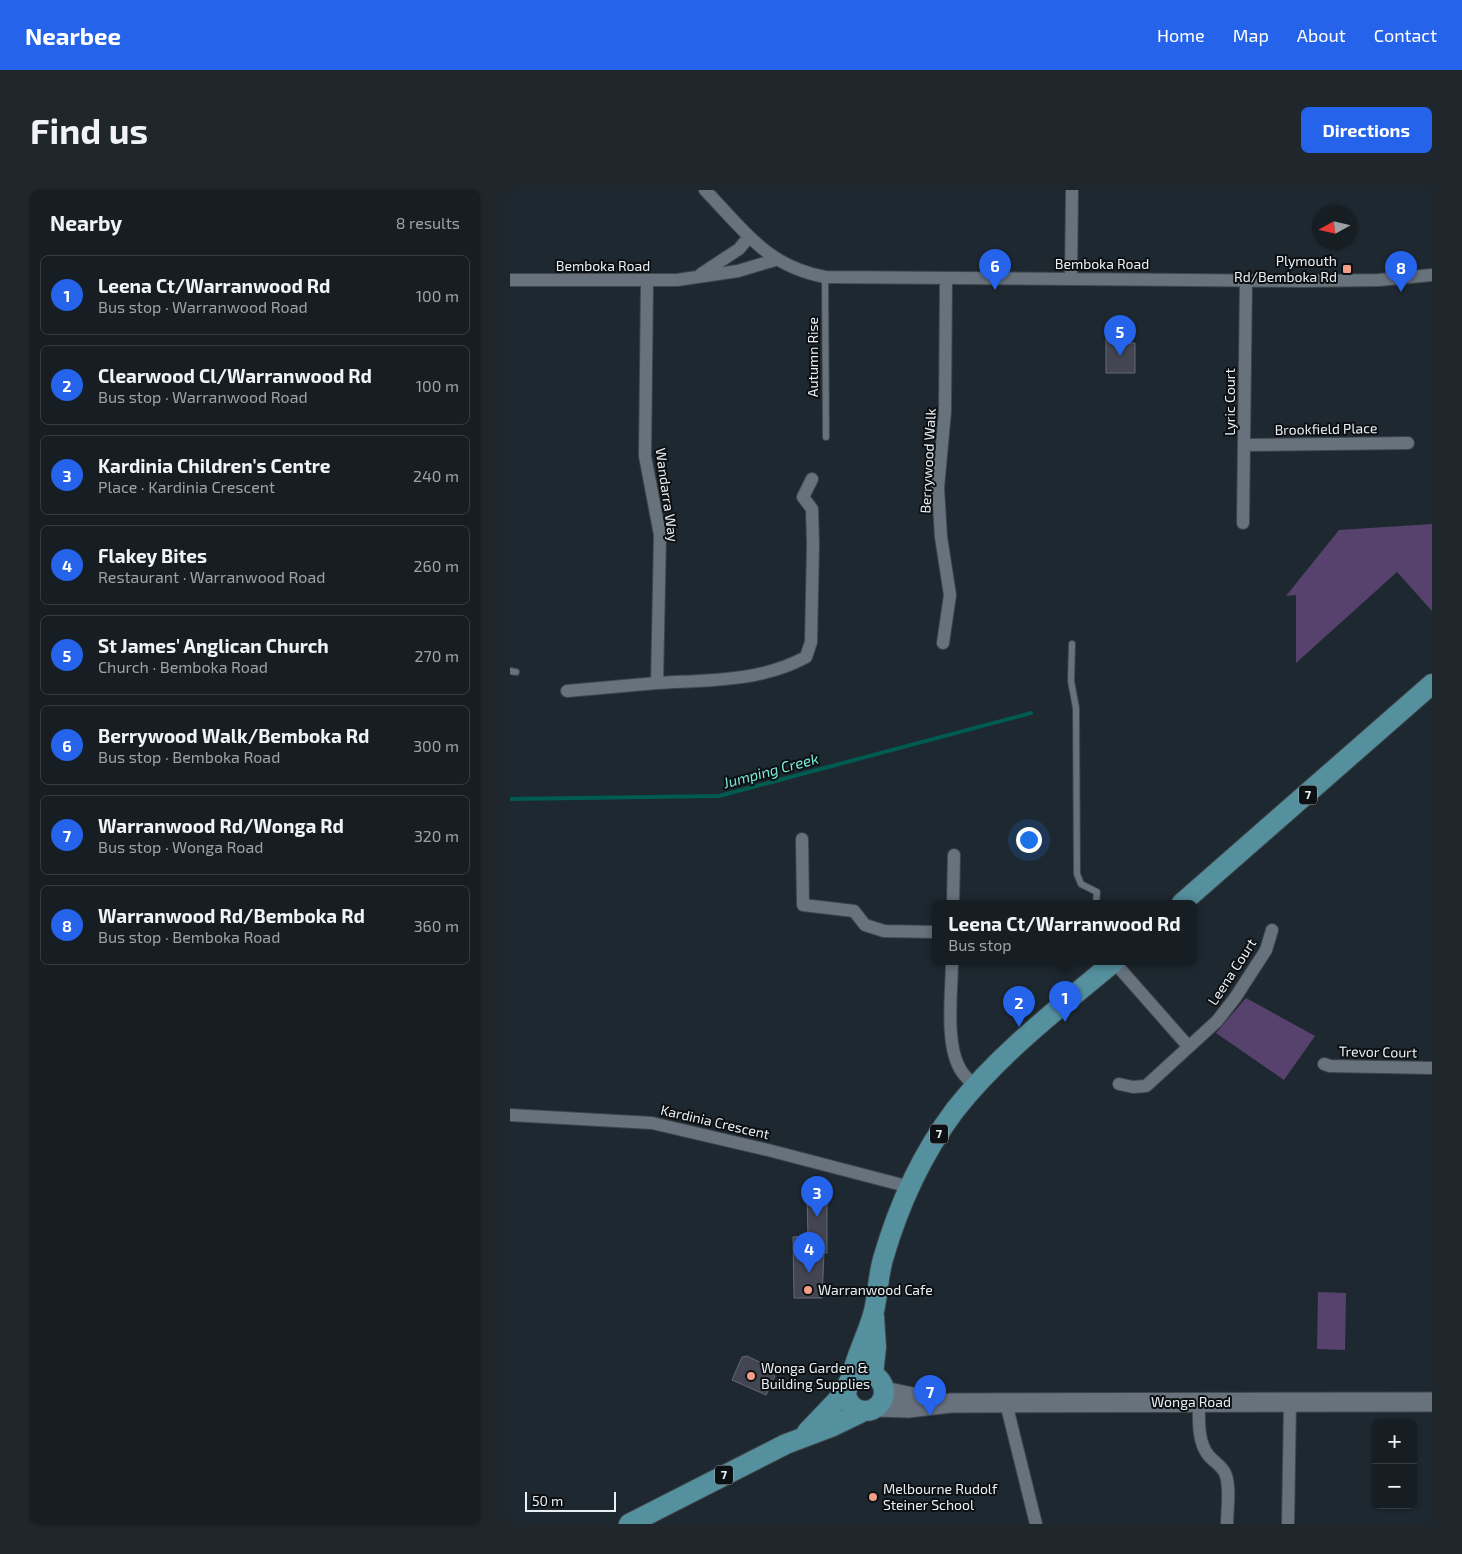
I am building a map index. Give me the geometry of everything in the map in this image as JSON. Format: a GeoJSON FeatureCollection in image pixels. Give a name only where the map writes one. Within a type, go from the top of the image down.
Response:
{"type":"FeatureCollection","features":[{"type":"Feature","properties":{"kind":"main road","name":"7"},"geometry":{"type":"LineString","coordinates":[[1185,900],[1432,684]]}},
{"type":"Feature","properties":{"kind":"main road","name":"7"},"geometry":{"type":"LineString","coordinates":[[849,1385],[856,1356],[874,1312],[883,1258],[910,1187],[939,1135],[976,1087],[1010,1053],[1107,965]]}},
{"type":"Feature","properties":{"kind":"main road","name":"7"},"geometry":{"type":"LineString","coordinates":[[874,1312],[876,1346],[874,1396]]}},
{"type":"Feature","properties":{"kind":"main road"},"geometry":{"type":"LineString","coordinates":[[862,1373],[874,1396],[853,1406],[847,1396],[849,1385],[862,1373]]}},
{"type":"Feature","properties":{"kind":"main road","name":"Wonga Road"},"geometry":{"type":"LineString","coordinates":[[804,1436],[849,1385]]}},
{"type":"Feature","properties":{"kind":"main road","name":"Wonga Road"},"geometry":{"type":"LineString","coordinates":[[629,1524],[804,1436],[831,1427],[874,1396],[908,1408],[951,1403],[1432,1402]]}},
{"type":"Feature","properties":{"kind":"street"},"geometry":{"type":"LineString","coordinates":[[705,190],[748,238]]}},
{"type":"Feature","properties":{"kind":"street"},"geometry":{"type":"LineString","coordinates":[[1071,279],[1072,190]]}},
{"type":"Feature","properties":{"kind":"street","name":"Bemboka Road"},"geometry":{"type":"LineString","coordinates":[[696,278],[740,250],[748,238],[775,260],[794,270],[825,277],[1379,280],[1432,275]]}},
{"type":"Feature","properties":{"kind":"street","name":"Bemboka Road"},"geometry":{"type":"LineString","coordinates":[[510,280],[647,282],[696,278],[738,271],[775,260]]}},
{"type":"Feature","properties":{"kind":"street","name":"Berrywood Walk"},"geometry":{"type":"LineString","coordinates":[[943,643],[950,595],[940,537],[938,488],[945,411],[946,279]]}},
{"type":"Feature","properties":{"kind":"street","name":"Lyric Court"},"geometry":{"type":"LineString","coordinates":[[1243,523],[1246,280]]}},
{"type":"Feature","properties":{"kind":"street","name":"Wandarra Way"},"geometry":{"type":"LineString","coordinates":[[647,282],[645,456],[660,535],[657,683]]}},
{"type":"Feature","properties":{"kind":"street","name":"Brookfield Place"},"geometry":{"type":"LineString","coordinates":[[1244,445],[1408,444]]}},
{"type":"Feature","properties":{"kind":"street"},"geometry":{"type":"LineString","coordinates":[[567,691],[657,683],[750,678],[791,665],[806,657],[811,642],[812,509],[803,497],[812,480]]}},
{"type":"Feature","properties":{"kind":"street"},"geometry":{"type":"LineString","coordinates":[[802,839],[803,904],[854,912],[865,925],[884,931],[932,932]]}},
{"type":"Feature","properties":{"kind":"street"},"geometry":{"type":"LineString","coordinates":[[953,900],[954,855]]}},
{"type":"Feature","properties":{"kind":"street","name":"Leena Court"},"geometry":{"type":"LineString","coordinates":[[1119,1084],[1134,1087],[1146,1086],[1217,1021],[1235,998],[1266,950],[1272,930]]}},
{"type":"Feature","properties":{"kind":"street"},"geometry":{"type":"LineString","coordinates":[[952,965],[951,1038],[955,1056],[962,1072],[976,1087]]}},
{"type":"Feature","properties":{"kind":"street"},"geometry":{"type":"LineString","coordinates":[[1111,965],[1188,1046]]}},
{"type":"Feature","properties":{"kind":"street","name":"Trevor Court"},"geometry":{"type":"LineString","coordinates":[[1324,1064],[1330,1066],[1432,1068]]}},
{"type":"Feature","properties":{"kind":"street","name":"Kardinia Crescent"},"geometry":{"type":"LineString","coordinates":[[510,1115],[652,1123],[768,1150],[910,1187]]}},
{"type":"Feature","properties":{"kind":"street"},"geometry":{"type":"LineString","coordinates":[[1199,1402],[1199,1426],[1203,1447],[1220,1466],[1226,1477],[1227,1524]]}},
{"type":"Feature","properties":{"kind":"street"},"geometry":{"type":"LineString","coordinates":[[1288,1524],[1290,1402]]}},
{"type":"Feature","properties":{"kind":"street"},"geometry":{"type":"LineString","coordinates":[[1006,1403],[1036,1524]]}},
{"type":"Feature","properties":{"kind":"lane","name":"Autumn Rise"},"geometry":{"type":"LineString","coordinates":[[825,277],[826,437]]}},
{"type":"Feature","properties":{"kind":"lane"},"geometry":{"type":"LineString","coordinates":[[1072,644],[1071,681],[1076,708],[1077,874],[1081,884],[1097,892],[1096,900]]}},
{"type":"Feature","properties":{"kind":"shaded area"},"geometry":{"type":"Polygon","coordinates":[[[1432,524],[1432,611],[1397,572],[1296,663],[1296,595],[1286,596],[1339,530],[1432,524]]]}},
{"type":"Feature","properties":{"kind":"shaded area"},"geometry":{"type":"Polygon","coordinates":[[[1246,998],[1315,1036],[1284,1080],[1216,1033],[1246,998]]]}},
{"type":"Feature","properties":{"kind":"shaded area"},"geometry":{"type":"Polygon","coordinates":[[[1318,1292],[1346,1293],[1345,1350],[1317,1349],[1318,1292]]]}},
{"type":"Feature","properties":{"kind":"building"},"geometry":{"type":"Polygon","coordinates":[[[1106,336],[1115,336],[1115,343],[1135,343],[1135,373],[1106,373],[1106,336]]]}},
{"type":"Feature","properties":{"kind":"building"},"geometry":{"type":"Polygon","coordinates":[[[807,1198],[827,1198],[827,1253],[824,1253],[822,1298],[794,1298],[793,1237],[808,1236],[807,1198]]]}},
{"type":"Feature","properties":{"kind":"building"},"geometry":{"type":"Polygon","coordinates":[[[747,1356],[772,1368],[769,1373],[775,1376],[766,1395],[732,1380],[742,1357],[747,1356]]]}},
{"type":"Feature","properties":{"kind":"waterway","name":"Jumping Creek"},"geometry":{"type":"LineString","coordinates":[[510,799],[719,796],[1031,713]]}},
{"type":"Feature","properties":{"kind":"place","name":"Plymouth Rd/Bemboka Rd"},"geometry":{"type":"Point","coordinates":[1347,269]}},
{"type":"Feature","properties":{"kind":"place","name":"Berrywood Walk/Bemboka Rd"},"geometry":{"type":"Point","coordinates":[995,290]}},
{"type":"Feature","properties":{"kind":"place","name":"Warranwood Rd/Bemboka Rd"},"geometry":{"type":"Point","coordinates":[1401,292]}},
{"type":"Feature","properties":{"kind":"place","name":"St James' Anglican Church"},"geometry":{"type":"Point","coordinates":[1120,356]}},
{"type":"Feature","properties":{"kind":"place","name":"Leena Ct/Warranwood Rd"},"geometry":{"type":"Point","coordinates":[1065,1022]}},
{"type":"Feature","properties":{"kind":"place","name":"Clearwood Cl/Warranwood Rd"},"geometry":{"type":"Point","coordinates":[1019,1027]}},
{"type":"Feature","properties":{"kind":"place","name":"Kardinia Children's Centre"},"geometry":{"type":"Point","coordinates":[817,1217]}},
{"type":"Feature","properties":{"kind":"place","name":"Flakey Bites"},"geometry":{"type":"Point","coordinates":[809,1273]}},
{"type":"Feature","properties":{"kind":"place","name":"Warranwood Cafe"},"geometry":{"type":"Point","coordinates":[808,1290]}},
{"type":"Feature","properties":{"kind":"place","name":"Wonga Garden & Building Supplies"},"geometry":{"type":"Point","coordinates":[751,1376]}},
{"type":"Feature","properties":{"kind":"place","name":"Warranwood Rd/Wonga Rd"},"geometry":{"type":"Point","coordinates":[930,1416]}},
{"type":"Feature","properties":{"kind":"place","name":"Melbourne Rudolf Steiner School"},"geometry":{"type":"Point","coordinates":[873,1497]}}]}
